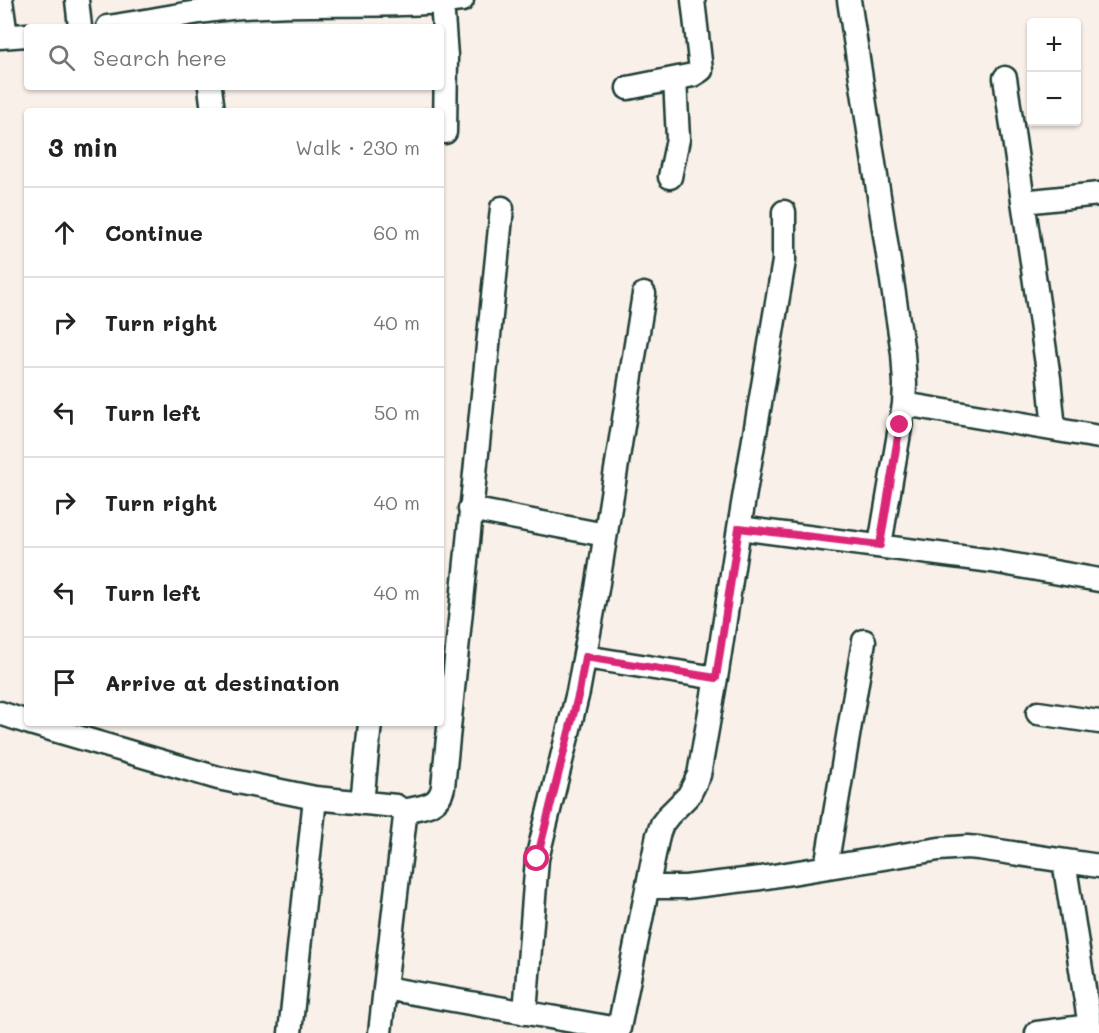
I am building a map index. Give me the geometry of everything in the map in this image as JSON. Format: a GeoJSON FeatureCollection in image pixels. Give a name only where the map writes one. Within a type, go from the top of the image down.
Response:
{"type":"FeatureCollection","features":[{"type":"Feature","properties":{"kind":"street"},"geometry":{"type":"LineString","coordinates":[[1,0],[11,36]]}},
{"type":"Feature","properties":{"kind":"street"},"geometry":{"type":"LineString","coordinates":[[77,0],[80,24]]}},
{"type":"Feature","properties":{"kind":"street"},"geometry":{"type":"LineString","coordinates":[[628,88],[693,75],[701,70],[693,0]]}},
{"type":"Feature","properties":{"kind":"street"},"geometry":{"type":"LineString","coordinates":[[849,0],[903,353],[905,384],[904,404],[880,545]]}},
{"type":"Feature","properties":{"kind":"street"},"geometry":{"type":"LineString","coordinates":[[144,24],[204,19],[267,3],[452,1],[446,56],[446,132]]}},
{"type":"Feature","properties":{"kind":"street"},"geometry":{"type":"LineString","coordinates":[[1005,78],[1049,378],[1054,429]]}},
{"type":"Feature","properties":{"kind":"street"},"geometry":{"type":"LineString","coordinates":[[670,177],[678,139],[675,79]]}},
{"type":"Feature","properties":{"kind":"street"},"geometry":{"type":"LineString","coordinates":[[1023,202],[1099,194]]}},
{"type":"Feature","properties":{"kind":"street"},"geometry":{"type":"LineString","coordinates":[[402,811],[428,805],[437,801],[441,796],[502,208]]}},
{"type":"Feature","properties":{"kind":"street"},"geometry":{"type":"LineString","coordinates":[[385,988],[525,1012],[618,1031],[662,824],[690,795],[699,775],[784,261],[784,212]]}},
{"type":"Feature","properties":{"kind":"street"},"geometry":{"type":"LineString","coordinates":[[525,1012],[537,859],[579,692],[644,294]]}},
{"type":"Feature","properties":{"kind":"street"},"geometry":{"type":"LineString","coordinates":[[904,404],[1099,437]]}},
{"type":"Feature","properties":{"kind":"street"},"geometry":{"type":"LineString","coordinates":[[470,509],[605,535]]}},
{"type":"Feature","properties":{"kind":"street"},"geometry":{"type":"LineString","coordinates":[[739,528],[992,561],[1099,580]]}},
{"type":"Feature","properties":{"kind":"street"},"geometry":{"type":"LineString","coordinates":[[826,867],[864,641]]}},
{"type":"Feature","properties":{"kind":"street"},"geometry":{"type":"LineString","coordinates":[[585,657],[716,678]]}},
{"type":"Feature","properties":{"kind":"street"},"geometry":{"type":"LineString","coordinates":[[0,712],[24,720]]}},
{"type":"Feature","properties":{"kind":"street"},"geometry":{"type":"LineString","coordinates":[[1038,713],[1099,722]]}},
{"type":"Feature","properties":{"kind":"street"},"geometry":{"type":"LineString","coordinates":[[42,726],[218,778],[315,798],[396,806],[402,811],[405,817],[402,848],[380,1033]]}},
{"type":"Feature","properties":{"kind":"street"},"geometry":{"type":"LineString","coordinates":[[362,802],[370,726]]}},
{"type":"Feature","properties":{"kind":"street"},"geometry":{"type":"LineString","coordinates":[[290,1033],[315,798]]}},
{"type":"Feature","properties":{"kind":"street"},"geometry":{"type":"LineString","coordinates":[[649,887],[686,887],[939,849],[967,847],[1099,866]]}},
{"type":"Feature","properties":{"kind":"street"},"geometry":{"type":"LineString","coordinates":[[1037,1033],[1090,1029],[1064,861]]}},
{"type":"Feature","properties":{"kind":"route"},"geometry":{"type":"LineString","coordinates":[[537,859],[579,692],[585,657],[716,678],[739,528],[880,545],[900,425]]}}]}
